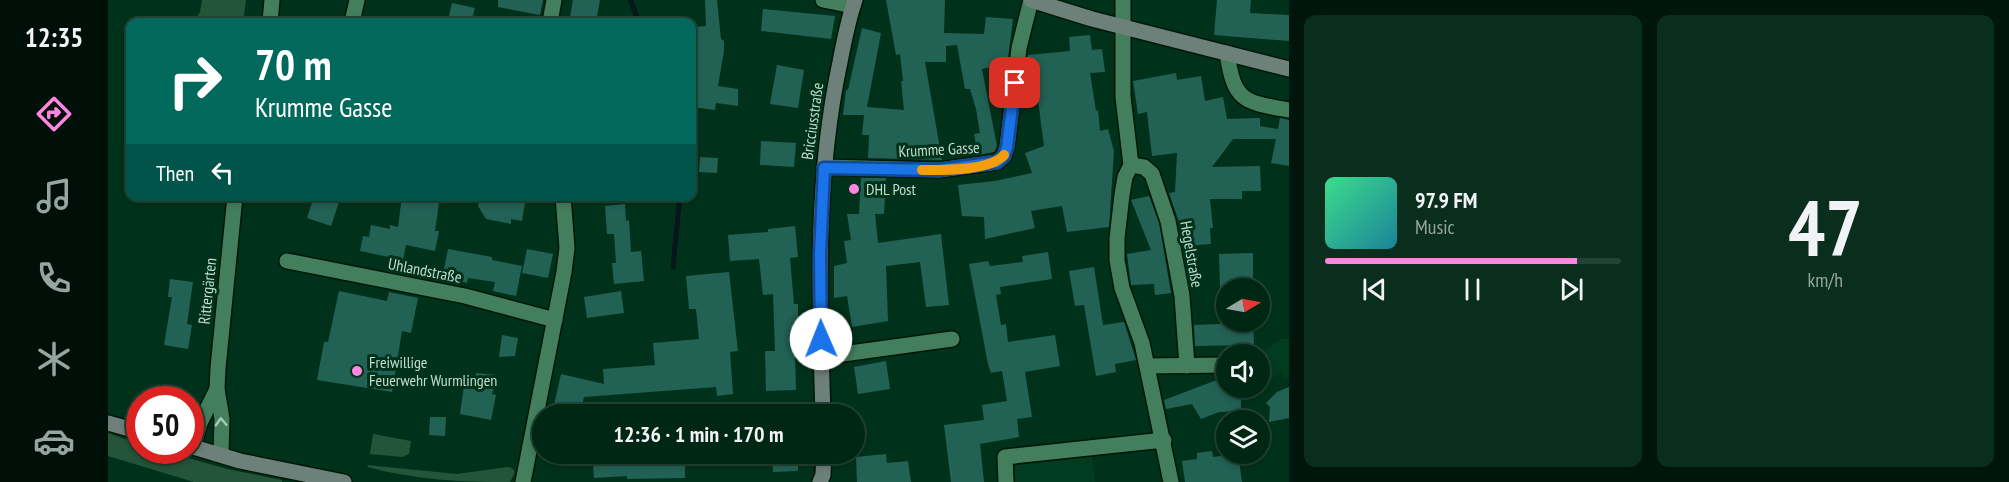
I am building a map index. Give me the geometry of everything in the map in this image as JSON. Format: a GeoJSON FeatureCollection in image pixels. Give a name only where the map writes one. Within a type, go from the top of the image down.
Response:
{"type":"FeatureCollection","features":[{"type":"Feature","properties":{"kind":"main road"},"geometry":{"type":"LineString","coordinates":[[1031,0],[1074,15],[1289,69]]}},
{"type":"Feature","properties":{"kind":"main road","name":"Bricciusstraße"},"geometry":{"type":"LineString","coordinates":[[823,404],[820,269],[824,168],[835,84],[854,3]]}},
{"type":"Feature","properties":{"kind":"main road"},"geometry":{"type":"LineString","coordinates":[[108,423],[126,428]]}},
{"type":"Feature","properties":{"kind":"main road"},"geometry":{"type":"LineString","coordinates":[[204,449],[252,464],[344,482]]}},
{"type":"Feature","properties":{"kind":"main road"},"geometry":{"type":"LineString","coordinates":[[820,482],[824,464]]}},
{"type":"Feature","properties":{"kind":"street"},"geometry":{"type":"LineString","coordinates":[[270,18],[272,0]]}},
{"type":"Feature","properties":{"kind":"street"},"geometry":{"type":"LineString","coordinates":[[353,18],[357,0]]}},
{"type":"Feature","properties":{"kind":"street"},"geometry":{"type":"LineString","coordinates":[[551,18],[554,0]]}},
{"type":"Feature","properties":{"kind":"street"},"geometry":{"type":"LineString","coordinates":[[823,0],[854,3]]}},
{"type":"Feature","properties":{"kind":"street","name":"Krumme Gasse"},"geometry":{"type":"LineString","coordinates":[[824,168],[939,170],[997,162],[1004,156],[1007,147],[1020,48],[1031,0]]}},
{"type":"Feature","properties":{"kind":"street"},"geometry":{"type":"LineString","coordinates":[[1123,0],[1123,97],[1131,165],[1125,177],[1122,195],[1117,260],[1122,288],[1147,366],[1172,482]]}},
{"type":"Feature","properties":{"kind":"street"},"geometry":{"type":"LineString","coordinates":[[1227,53],[1232,75],[1244,97],[1252,104],[1289,110]]}},
{"type":"Feature","properties":{"kind":"street","name":"Hegelstraße"},"geometry":{"type":"LineString","coordinates":[[1131,165],[1144,167],[1152,174],[1168,221],[1180,287],[1186,366]]}},
{"type":"Feature","properties":{"kind":"street","name":"Rittergärten"},"geometry":{"type":"LineString","coordinates":[[221,454],[222,419],[217,389],[235,201]]}},
{"type":"Feature","properties":{"kind":"street"},"geometry":{"type":"LineString","coordinates":[[523,482],[567,248],[562,201]]}},
{"type":"Feature","properties":{"kind":"street","name":"Uhlandstraße"},"geometry":{"type":"LineString","coordinates":[[287,261],[465,296],[555,320]]}},
{"type":"Feature","properties":{"kind":"street"},"geometry":{"type":"LineString","coordinates":[[821,357],[952,339]]}},
{"type":"Feature","properties":{"kind":"street"},"geometry":{"type":"LineString","coordinates":[[1147,366],[1216,365]]}},
{"type":"Feature","properties":{"kind":"street","name":"Rittergärten"},"geometry":{"type":"LineString","coordinates":[[204,415],[217,389]]}},
{"type":"Feature","properties":{"kind":"street"},"geometry":{"type":"LineString","coordinates":[[1006,482],[1005,457],[1164,440]]}},
{"type":"Feature","properties":{"kind":"shaded area"},"geometry":{"type":"Polygon","coordinates":[[[202,0],[246,0],[244,18],[196,18],[202,0]]]}},
{"type":"Feature","properties":{"kind":"shaded area"},"geometry":{"type":"Polygon","coordinates":[[[1281,339],[1289,339],[1289,377],[1284,379],[1280,372],[1270,380],[1270,347],[1281,339]]]}},
{"type":"Feature","properties":{"kind":"shaded area"},"geometry":{"type":"Polygon","coordinates":[[[108,433],[126,439],[126,461],[108,456],[108,433]]]}},
{"type":"Feature","properties":{"kind":"shaded area"},"geometry":{"type":"Polygon","coordinates":[[[373,434],[411,441],[409,454],[402,457],[370,454],[373,434]]]}},
{"type":"Feature","properties":{"kind":"shaded area"},"geometry":{"type":"Polygon","coordinates":[[[1092,456],[1095,482],[1010,482],[1010,463],[1092,456]]]}},
{"type":"Feature","properties":{"kind":"shaded area"},"geometry":{"type":"Polygon","coordinates":[[[204,462],[282,480],[282,482],[194,482],[134,464],[204,462]]]}},
{"type":"Feature","properties":{"kind":"shaded area"},"geometry":{"type":"Polygon","coordinates":[[[367,465],[457,474],[508,467],[515,472],[510,482],[456,481],[403,475],[367,465]]]}},
{"type":"Feature","properties":{"kind":"building"},"geometry":{"type":"Polygon","coordinates":[[[498,0],[543,0],[540,15],[498,7],[498,0]]]}},
{"type":"Feature","properties":{"kind":"building"},"geometry":{"type":"Polygon","coordinates":[[[573,0],[600,0],[597,18],[570,18],[573,0]]]}},
{"type":"Feature","properties":{"kind":"building"},"geometry":{"type":"Polygon","coordinates":[[[705,0],[717,0],[721,39],[724,41],[718,86],[738,89],[738,106],[716,103],[715,110],[696,108],[696,27],[706,26],[705,0]]]}},
{"type":"Feature","properties":{"kind":"building"},"geometry":{"type":"Polygon","coordinates":[[[886,0],[945,0],[944,33],[984,34],[986,17],[1013,19],[1004,90],[996,66],[982,69],[997,146],[994,152],[978,155],[974,134],[980,133],[976,109],[970,89],[965,89],[957,45],[946,46],[946,62],[925,62],[942,160],[868,158],[869,135],[862,135],[864,115],[843,115],[846,90],[848,90],[862,28],[881,33],[867,107],[904,110],[900,54],[896,55],[886,0]]]}},
{"type":"Feature","properties":{"kind":"building"},"geometry":{"type":"Polygon","coordinates":[[[1217,0],[1251,0],[1250,13],[1289,15],[1289,41],[1214,35],[1217,0]]]}},
{"type":"Feature","properties":{"kind":"building"},"geometry":{"type":"Polygon","coordinates":[[[452,3],[475,8],[472,18],[449,16],[452,3]]]}},
{"type":"Feature","properties":{"kind":"building"},"geometry":{"type":"Polygon","coordinates":[[[763,9],[835,16],[831,39],[761,31],[763,9]]]}},
{"type":"Feature","properties":{"kind":"building"},"geometry":{"type":"Polygon","coordinates":[[[1090,35],[1092,50],[1102,49],[1105,72],[1090,73],[1100,131],[1108,129],[1114,151],[1109,227],[1067,232],[1062,206],[1031,211],[1035,228],[985,239],[984,217],[962,216],[958,185],[995,181],[1032,173],[1025,153],[1044,146],[1035,78],[1025,79],[1028,55],[1070,51],[1069,37],[1090,35]]]}},
{"type":"Feature","properties":{"kind":"building"},"geometry":{"type":"Polygon","coordinates":[[[777,65],[804,70],[798,108],[770,104],[777,65]]]}},
{"type":"Feature","properties":{"kind":"building"},"geometry":{"type":"Polygon","coordinates":[[[1176,73],[1177,80],[1201,76],[1205,101],[1223,97],[1227,119],[1260,118],[1260,126],[1278,129],[1280,118],[1289,120],[1289,166],[1271,163],[1276,139],[1233,139],[1212,167],[1260,166],[1261,191],[1242,191],[1242,199],[1210,199],[1213,228],[1210,228],[1211,244],[1183,246],[1178,219],[1169,193],[1175,192],[1177,153],[1152,156],[1147,112],[1138,114],[1133,81],[1176,73]]]}},
{"type":"Feature","properties":{"kind":"building"},"geometry":{"type":"Polygon","coordinates":[[[761,141],[796,143],[794,167],[760,165],[761,141]]]}},
{"type":"Feature","properties":{"kind":"building"},"geometry":{"type":"Polygon","coordinates":[[[700,157],[718,158],[717,173],[699,172],[700,157]]]}},
{"type":"Feature","properties":{"kind":"building"},"geometry":{"type":"Polygon","coordinates":[[[861,178],[886,178],[884,214],[875,214],[878,243],[941,234],[949,305],[926,307],[920,262],[886,266],[888,321],[852,327],[847,296],[834,298],[834,266],[847,263],[844,241],[851,240],[847,214],[859,214],[861,178]]]}},
{"type":"Feature","properties":{"kind":"building"},"geometry":{"type":"Polygon","coordinates":[[[1149,196],[1159,223],[1171,293],[1155,295],[1154,284],[1131,285],[1127,254],[1151,250],[1131,200],[1149,196]]]}},
{"type":"Feature","properties":{"kind":"building"},"geometry":{"type":"Polygon","coordinates":[[[312,201],[339,201],[331,226],[307,218],[312,201]]]}},
{"type":"Feature","properties":{"kind":"building"},"geometry":{"type":"Polygon","coordinates":[[[401,201],[439,201],[435,231],[439,231],[435,251],[406,245],[403,260],[360,251],[363,236],[369,237],[371,225],[390,229],[390,225],[398,227],[401,201]]]}},
{"type":"Feature","properties":{"kind":"building"},"geometry":{"type":"Polygon","coordinates":[[[479,201],[525,201],[522,221],[511,219],[511,224],[486,219],[478,206],[479,201]]]}},
{"type":"Feature","properties":{"kind":"building"},"geometry":{"type":"Polygon","coordinates":[[[625,204],[626,221],[629,220],[631,252],[641,251],[644,281],[614,284],[612,263],[616,263],[614,234],[607,234],[605,206],[625,204]]]}},
{"type":"Feature","properties":{"kind":"building"},"geometry":{"type":"Polygon","coordinates":[[[795,226],[798,257],[790,258],[794,304],[798,304],[798,322],[794,322],[796,390],[766,391],[765,351],[775,351],[773,294],[763,295],[759,259],[730,261],[728,235],[768,232],[768,229],[795,226]]]}},
{"type":"Feature","properties":{"kind":"building"},"geometry":{"type":"Polygon","coordinates":[[[448,249],[492,257],[492,260],[522,266],[516,296],[493,291],[495,282],[468,278],[467,283],[450,279],[452,271],[444,269],[448,249]]]}},
{"type":"Feature","properties":{"kind":"building"},"geometry":{"type":"Polygon","coordinates":[[[527,249],[553,254],[548,278],[522,273],[527,249]]]}},
{"type":"Feature","properties":{"kind":"building"},"geometry":{"type":"Polygon","coordinates":[[[1048,252],[1052,279],[1000,287],[1001,294],[996,295],[1001,325],[1006,324],[1008,342],[1055,335],[1060,366],[1025,372],[1032,417],[1017,419],[1019,437],[980,444],[984,482],[951,482],[944,425],[984,420],[982,405],[1007,401],[1002,371],[991,373],[988,364],[969,264],[988,261],[990,266],[1023,262],[1022,256],[1048,252]]]}},
{"type":"Feature","properties":{"kind":"building"},"geometry":{"type":"Polygon","coordinates":[[[1253,253],[1253,278],[1220,278],[1219,254],[1253,253]]]}},
{"type":"Feature","properties":{"kind":"building"},"geometry":{"type":"Polygon","coordinates":[[[1094,267],[1103,325],[1124,322],[1136,360],[1115,364],[1116,372],[1096,376],[1084,305],[1075,306],[1069,271],[1094,267]]]}},
{"type":"Feature","properties":{"kind":"building"},"geometry":{"type":"Polygon","coordinates":[[[729,272],[738,351],[730,352],[733,394],[717,396],[716,387],[584,397],[582,404],[554,404],[561,374],[604,384],[603,369],[655,365],[653,343],[699,339],[696,309],[689,309],[686,276],[729,272]]]}},
{"type":"Feature","properties":{"kind":"building"},"geometry":{"type":"Polygon","coordinates":[[[170,279],[193,282],[187,324],[192,325],[188,349],[164,345],[172,297],[168,297],[170,279]]]}},
{"type":"Feature","properties":{"kind":"building"},"geometry":{"type":"Polygon","coordinates":[[[339,291],[387,301],[389,292],[418,298],[411,333],[402,331],[392,392],[317,380],[324,342],[328,342],[339,291]]]}},
{"type":"Feature","properties":{"kind":"building"},"geometry":{"type":"Polygon","coordinates":[[[621,291],[624,313],[587,318],[584,297],[621,291]]]}},
{"type":"Feature","properties":{"kind":"building"},"geometry":{"type":"Polygon","coordinates":[[[1216,324],[1216,332],[1253,332],[1254,344],[1195,346],[1194,325],[1216,324]]]}},
{"type":"Feature","properties":{"kind":"building"},"geometry":{"type":"Polygon","coordinates":[[[502,335],[518,338],[515,356],[499,357],[502,335]]]}},
{"type":"Feature","properties":{"kind":"building"},"geometry":{"type":"Polygon","coordinates":[[[886,361],[890,389],[858,394],[854,367],[886,361]]]}},
{"type":"Feature","properties":{"kind":"building"},"geometry":{"type":"Polygon","coordinates":[[[476,373],[497,375],[492,394],[496,395],[491,420],[460,414],[464,386],[473,388],[476,373]]]}},
{"type":"Feature","properties":{"kind":"building"},"geometry":{"type":"Polygon","coordinates":[[[1216,381],[1216,398],[1241,398],[1241,410],[1216,410],[1216,413],[1201,419],[1192,404],[1166,409],[1164,400],[1216,381]]]}},
{"type":"Feature","properties":{"kind":"building"},"geometry":{"type":"Polygon","coordinates":[[[1289,387],[1289,418],[1270,422],[1270,407],[1266,403],[1277,392],[1289,387]]]}},
{"type":"Feature","properties":{"kind":"building"},"geometry":{"type":"Polygon","coordinates":[[[430,417],[446,417],[445,436],[429,435],[430,417]]]}},
{"type":"Feature","properties":{"kind":"building"},"geometry":{"type":"Polygon","coordinates":[[[1212,451],[1213,457],[1216,457],[1216,464],[1239,464],[1242,482],[1185,482],[1182,461],[1197,459],[1197,453],[1212,451]]]}},
{"type":"Feature","properties":{"kind":"building"},"geometry":{"type":"Polygon","coordinates":[[[886,454],[887,463],[908,461],[911,482],[857,482],[856,464],[865,464],[865,456],[886,454]]]}},
{"type":"Feature","properties":{"kind":"building"},"geometry":{"type":"Polygon","coordinates":[[[593,464],[685,464],[685,478],[627,479],[627,476],[594,478],[593,464]]]}},
{"type":"Feature","properties":{"kind":"building"},"geometry":{"type":"Polygon","coordinates":[[[773,464],[798,464],[798,471],[773,472],[773,464]]]}},
{"type":"Feature","properties":{"kind":"waterway"},"geometry":{"type":"LineString","coordinates":[[631,2],[637,18]]}},
{"type":"Feature","properties":{"kind":"waterway"},"geometry":{"type":"LineString","coordinates":[[673,267],[680,201]]}},
{"type":"Feature","properties":{"kind":"slow traffic"},"geometry":{"type":"LineString","coordinates":[[922,170],[987,165],[997,162],[1004,155]]}},
{"type":"Feature","properties":{"kind":"place","name":"DHL Post"},"geometry":{"type":"Point","coordinates":[854,189]}},
{"type":"Feature","properties":{"kind":"place","name":"Freiwillige Feuerwehr Wurmlingen"},"geometry":{"type":"Point","coordinates":[357,371]}},
{"type":"Feature","properties":{"kind":"route"},"geometry":{"type":"LineString","coordinates":[[821,339],[820,254],[824,168],[939,170],[997,162],[1004,156],[1007,147],[1015,83]]}}]}
